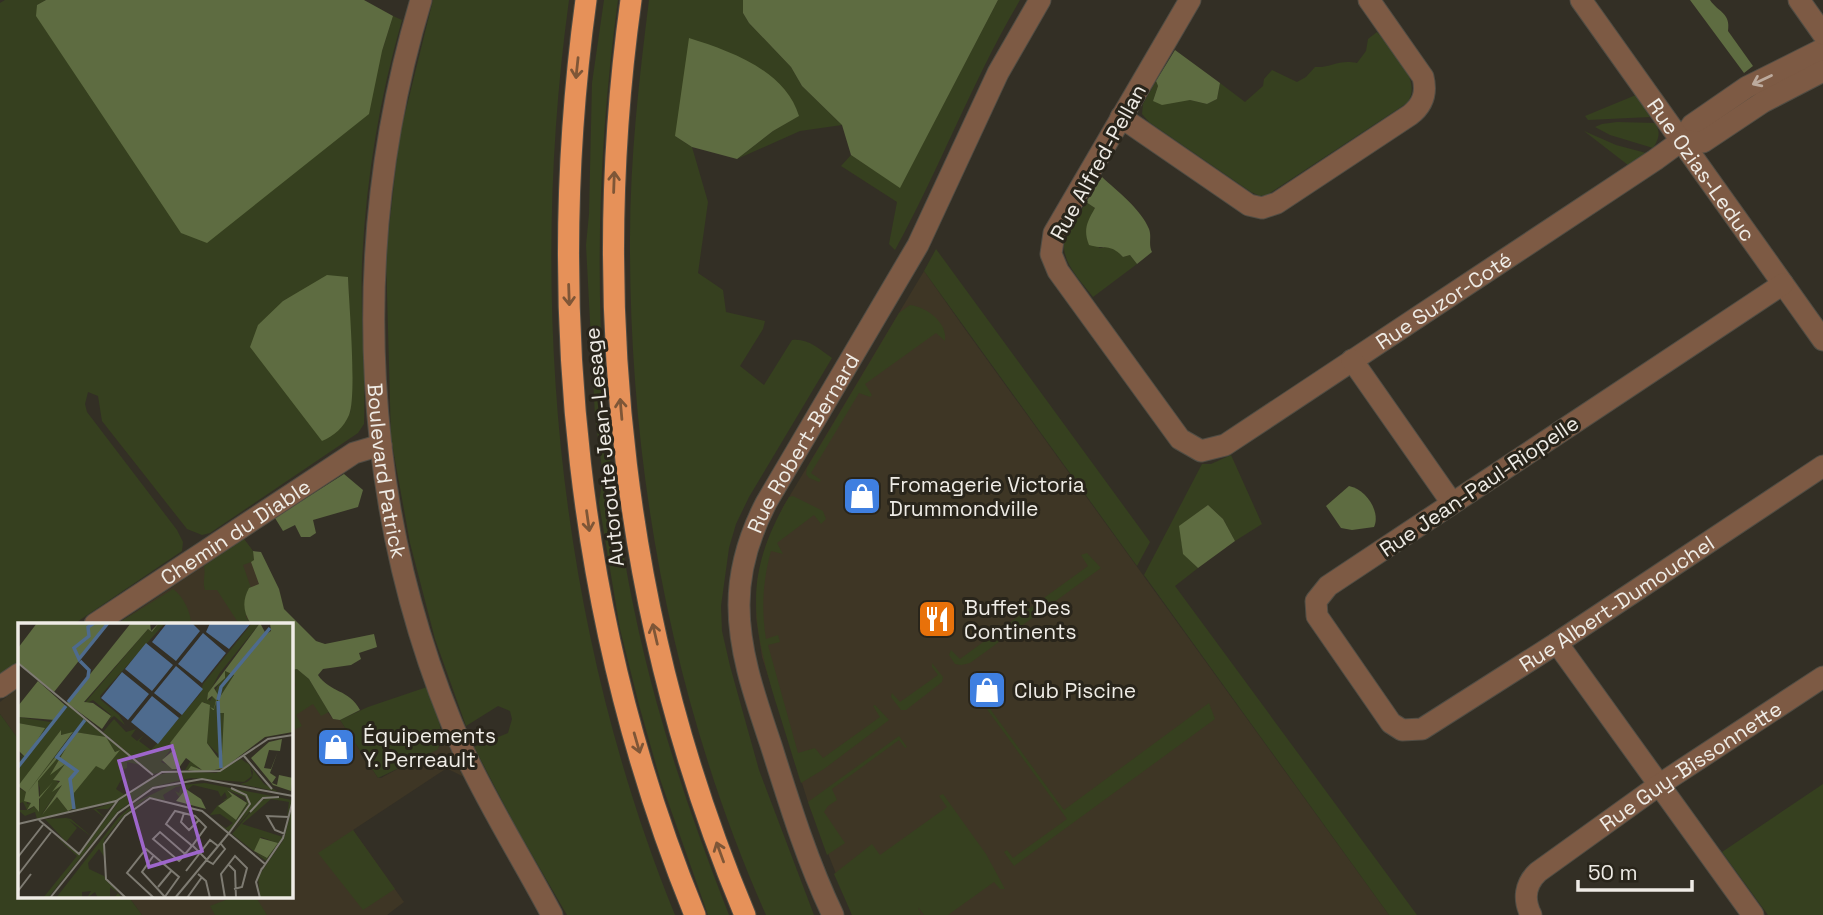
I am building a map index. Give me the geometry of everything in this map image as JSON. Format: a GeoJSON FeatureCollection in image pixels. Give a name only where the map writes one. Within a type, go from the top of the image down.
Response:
{"type":"FeatureCollection","features":[{"type":"Feature","properties":{"kind":"highway","name":"Autoroute Jean-Lesage"},"geometry":{"type":"LineString","coordinates":[[586,0],[571,133],[568,245],[572,363],[585,497],[598,581],[619,677],[656,807],[695,915]]}},
{"type":"Feature","properties":{"kind":"highway","name":"Autoroute Jean-Lesage"},"geometry":{"type":"LineString","coordinates":[[631,0],[618,117],[613,229],[615,339],[628,476],[644,584],[671,698],[706,814],[745,915]]}},
{"type":"Feature","properties":{"kind":"street","name":"Boulevard Patrick"},"geometry":{"type":"LineString","coordinates":[[421,0],[395,94],[378,203],[374,318],[381,445],[396,534],[436,681],[475,774],[552,915]]}},
{"type":"Feature","properties":{"kind":"street","name":"Rue Robert-Bernard"},"geometry":{"type":"LineString","coordinates":[[833,915],[788,799],[745,659],[739,606],[744,557],[766,503],[922,237],[998,73],[1040,0]]}},
{"type":"Feature","properties":{"kind":"street","name":"Rue Alfred-Pellan"},"geometry":{"type":"LineString","coordinates":[[1190,0],[1054,233],[1051,246],[1052,262],[1180,439],[1201,451]]}},
{"type":"Feature","properties":{"kind":"street"},"geometry":{"type":"LineString","coordinates":[[1121,117],[1249,205],[1262,208],[1278,203],[1410,115],[1421,104],[1425,89],[1423,77],[1369,0]]}},
{"type":"Feature","properties":{"kind":"street","name":"Rue Ozias-Leduc"},"geometry":{"type":"LineString","coordinates":[[1581,0],[1823,340]]}},
{"type":"Feature","properties":{"kind":"street"},"geometry":{"type":"LineString","coordinates":[[1799,0],[1823,34]]}},
{"type":"Feature","properties":{"kind":"street","name":"Rue Suzor-Coté"},"geometry":{"type":"LineString","coordinates":[[1793,75],[1823,49]]}},
{"type":"Feature","properties":{"kind":"street","name":"Rue Suzor-Coté"},"geometry":{"type":"LineString","coordinates":[[1201,451],[1225,445],[1681,141],[1692,125],[1747,87],[1793,75],[1823,71]]}},
{"type":"Feature","properties":{"kind":"street","name":"Rue Jean-Paul-Riopelle"},"geometry":{"type":"LineString","coordinates":[[1407,730],[1398,728],[1388,720],[1320,625],[1315,604],[1319,595],[1328,586],[1783,284]]}},
{"type":"Feature","properties":{"kind":"street"},"geometry":{"type":"LineString","coordinates":[[1352,360],[1452,503]]}},
{"type":"Feature","properties":{"kind":"street","name":"Chemin du Diable"},"geometry":{"type":"LineString","coordinates":[[97,623],[345,459],[360,450],[381,445]]}},
{"type":"Feature","properties":{"kind":"street","name":"Rue Albert-Dumouchel"},"geometry":{"type":"LineString","coordinates":[[1407,730],[1426,727],[1823,466]]}},
{"type":"Feature","properties":{"kind":"street"},"geometry":{"type":"LineString","coordinates":[[1556,643],[1753,915]]}},
{"type":"Feature","properties":{"kind":"street"},"geometry":{"type":"LineString","coordinates":[[0,687],[18,675]]}},
{"type":"Feature","properties":{"kind":"street","name":"Rue Guy-Bissonnette"},"geometry":{"type":"LineString","coordinates":[[1531,915],[1526,898],[1528,886],[1542,869],[1660,785],[1823,677]]}},
{"type":"Feature","properties":{"kind":"shaded area"},"geometry":{"type":"Polygon","coordinates":[[[924,271],[1389,915],[852,915],[808,802],[762,657],[756,618],[757,581],[766,545],[783,507],[924,271]]]}},
{"type":"Feature","properties":{"kind":"shaded area"},"geometry":{"type":"Polygon","coordinates":[[[244,539],[253,551],[254,563],[274,623],[118,623],[244,539]]]}},
{"type":"Feature","properties":{"kind":"shaded area"},"geometry":{"type":"Polygon","coordinates":[[[292,666],[333,719],[340,720],[378,778],[440,746],[441,730],[464,777],[444,770],[353,830],[404,902],[387,915],[142,915],[129,898],[292,898],[292,666]]]}},
{"type":"Feature","properties":{"kind":"shaded area"},"geometry":{"type":"Polygon","coordinates":[[[18,688],[18,739],[0,714],[0,702],[18,688]]]}},
{"type":"Feature","properties":{"kind":"green space"},"geometry":{"type":"Polygon","coordinates":[[[5,0],[46,0],[37,5],[382,51],[393,16],[402,20],[380,110],[364,232],[364,424],[358,433],[210,533],[202,535],[187,529],[102,421],[98,396],[88,392],[85,404],[87,412],[177,530],[183,542],[182,551],[75,623],[18,623],[18,662],[0,674],[0,3],[5,0]],[[348,278],[315,284],[283,301],[350,413],[352,393],[348,278]]]}},
{"type":"Feature","properties":{"kind":"green space"},"geometry":{"type":"Polygon","coordinates":[[[46,0],[364,0],[393,16],[382,51],[369,114],[207,243],[181,233],[36,16],[37,5],[46,0]]]}},
{"type":"Feature","properties":{"kind":"green space"},"geometry":{"type":"Polygon","coordinates":[[[433,0],[569,0],[557,115],[552,231],[553,348],[563,465],[579,580],[604,695],[635,806],[675,915],[567,915],[474,747],[508,733],[512,719],[510,711],[498,706],[466,726],[435,639],[410,543],[391,438],[386,256],[399,138],[433,0]]]}},
{"type":"Feature","properties":{"kind":"green space"},"geometry":{"type":"Polygon","coordinates":[[[604,0],[618,0],[602,176],[600,265],[602,354],[620,531],[636,618],[657,704],[690,811],[729,915],[708,915],[660,779],[620,629],[599,503],[603,476],[595,416],[586,245],[592,83],[604,0]]]}},
{"type":"Feature","properties":{"kind":"green space"},"geometry":{"type":"Polygon","coordinates":[[[649,0],[743,0],[743,13],[749,23],[791,67],[802,86],[842,125],[800,131],[737,159],[773,131],[798,116],[675,136],[692,147],[708,202],[698,273],[723,290],[726,312],[765,321],[763,329],[740,366],[764,385],[792,340],[808,342],[832,358],[749,497],[736,524],[729,548],[721,606],[722,631],[730,666],[759,770],[814,915],[766,915],[733,835],[705,753],[681,669],[662,584],[638,411],[630,238],[633,149],[649,0]]]}},
{"type":"Feature","properties":{"kind":"green space"},"geometry":{"type":"Polygon","coordinates":[[[743,0],[998,0],[900,188],[851,155],[842,125],[802,86],[791,67],[749,23],[743,13],[743,0]]]}},
{"type":"Feature","properties":{"kind":"green space"},"geometry":{"type":"Polygon","coordinates":[[[998,0],[1020,0],[895,250],[889,244],[897,202],[841,166],[851,155],[900,187],[998,0]]]}},
{"type":"Feature","properties":{"kind":"green space"},"geometry":{"type":"Polygon","coordinates":[[[1690,0],[1710,0],[1723,13],[1728,20],[1728,31],[1753,66],[1744,73],[1690,0]]]}},
{"type":"Feature","properties":{"kind":"green space"},"geometry":{"type":"Polygon","coordinates":[[[1377,32],[1409,75],[1411,94],[1407,103],[1267,195],[1260,196],[1251,192],[1149,122],[1142,114],[1143,104],[1156,81],[1158,86],[1153,101],[1190,100],[1207,104],[1217,99],[1220,83],[1245,102],[1263,86],[1264,79],[1272,70],[1297,82],[1315,67],[1345,62],[1357,63],[1366,51],[1368,39],[1377,32]]]}},
{"type":"Feature","properties":{"kind":"green space"},"geometry":{"type":"Polygon","coordinates":[[[689,38],[738,56],[769,75],[782,86],[799,116],[773,131],[737,159],[692,147],[675,136],[689,38]]]}},
{"type":"Feature","properties":{"kind":"green space"},"geometry":{"type":"Polygon","coordinates":[[[1175,50],[1220,83],[1217,99],[1207,104],[1190,100],[1162,105],[1153,101],[1158,86],[1156,81],[1175,50]]]}},
{"type":"Feature","properties":{"kind":"green space"},"geometry":{"type":"Polygon","coordinates":[[[1636,95],[1650,117],[1588,120],[1585,116],[1636,95]]]}},
{"type":"Feature","properties":{"kind":"green space"},"geometry":{"type":"Polygon","coordinates":[[[1617,122],[1655,123],[1658,129],[1657,142],[1653,148],[1610,135],[1595,127],[1617,122]]]}},
{"type":"Feature","properties":{"kind":"green space"},"geometry":{"type":"Polygon","coordinates":[[[1584,131],[1616,145],[1646,153],[1628,165],[1584,131]]]}},
{"type":"Feature","properties":{"kind":"green space"},"geometry":{"type":"Polygon","coordinates":[[[1102,177],[1135,207],[1149,229],[1152,252],[1137,264],[1130,255],[1123,257],[1111,248],[1089,245],[1087,226],[1095,208],[1086,202],[1102,177]]]}},
{"type":"Feature","properties":{"kind":"green space"},"geometry":{"type":"Polygon","coordinates":[[[1086,202],[1095,208],[1099,248],[1112,248],[1123,257],[1130,255],[1137,264],[1093,297],[1073,271],[1064,250],[1064,242],[1086,202]]]}},
{"type":"Feature","properties":{"kind":"green space"},"geometry":{"type":"Polygon","coordinates":[[[936,249],[1150,542],[1137,566],[924,271],[936,249]]]}},
{"type":"Feature","properties":{"kind":"green space"},"geometry":{"type":"Polygon","coordinates":[[[327,275],[348,277],[352,389],[347,419],[338,431],[322,441],[250,347],[258,325],[283,301],[327,275]]]}},
{"type":"Feature","properties":{"kind":"green space"},"geometry":{"type":"Polygon","coordinates":[[[910,305],[923,309],[940,322],[945,341],[936,333],[865,384],[872,395],[870,397],[859,393],[811,473],[821,480],[819,482],[809,478],[806,474],[807,468],[899,313],[910,305]]]}},
{"type":"Feature","properties":{"kind":"green space"},"geometry":{"type":"Polygon","coordinates":[[[1231,455],[1262,524],[1235,541],[1223,519],[1208,505],[1180,526],[1183,553],[1198,568],[1175,586],[1417,915],[1389,915],[1144,575],[1202,464],[1211,464],[1231,455]]]}},
{"type":"Feature","properties":{"kind":"green space"},"geometry":{"type":"Polygon","coordinates":[[[344,474],[363,490],[358,507],[313,520],[316,533],[310,537],[301,537],[295,525],[283,531],[275,518],[344,474]]]}},
{"type":"Feature","properties":{"kind":"green space"},"geometry":{"type":"Polygon","coordinates":[[[1349,486],[1366,496],[1374,508],[1374,527],[1352,530],[1341,528],[1326,506],[1349,486]]]}},
{"type":"Feature","properties":{"kind":"green space"},"geometry":{"type":"Polygon","coordinates":[[[793,496],[823,511],[826,519],[821,524],[814,515],[777,543],[783,554],[771,551],[766,573],[763,605],[766,639],[778,635],[780,642],[768,645],[798,753],[815,748],[823,758],[880,717],[873,706],[875,705],[889,720],[801,783],[767,671],[757,620],[756,597],[764,549],[774,524],[789,497],[793,496]]]}},
{"type":"Feature","properties":{"kind":"green space"},"geometry":{"type":"Polygon","coordinates":[[[1208,505],[1223,519],[1235,541],[1198,568],[1183,554],[1179,526],[1208,505]]]}},
{"type":"Feature","properties":{"kind":"green space"},"geometry":{"type":"Polygon","coordinates":[[[244,539],[253,551],[254,561],[243,565],[251,588],[246,617],[250,623],[238,623],[217,590],[205,590],[204,566],[244,539]]]}},
{"type":"Feature","properties":{"kind":"green space"},"geometry":{"type":"Polygon","coordinates":[[[253,551],[261,552],[279,589],[284,609],[316,641],[325,644],[374,634],[377,647],[359,653],[361,659],[351,665],[323,669],[318,675],[328,685],[356,703],[360,710],[340,720],[333,719],[309,679],[297,669],[292,670],[292,623],[250,623],[244,602],[249,588],[259,584],[251,562],[254,560],[253,551]]]}},
{"type":"Feature","properties":{"kind":"green space"},"geometry":{"type":"Polygon","coordinates":[[[1087,553],[1101,568],[970,663],[955,664],[949,655],[951,650],[960,659],[1088,566],[1081,555],[1087,553]]]}},
{"type":"Feature","properties":{"kind":"green space"},"geometry":{"type":"Polygon","coordinates":[[[173,589],[186,605],[191,623],[119,623],[173,589]]]}},
{"type":"Feature","properties":{"kind":"green space"},"geometry":{"type":"Polygon","coordinates":[[[932,663],[943,677],[942,682],[906,710],[901,710],[891,697],[892,693],[900,702],[938,675],[932,663]]]}},
{"type":"Feature","properties":{"kind":"green space"},"geometry":{"type":"Polygon","coordinates":[[[296,668],[309,679],[329,712],[321,716],[313,704],[296,715],[302,726],[292,731],[292,688],[296,685],[292,680],[292,670],[296,668]]]}},
{"type":"Feature","properties":{"kind":"green space"},"geometry":{"type":"Polygon","coordinates":[[[427,687],[440,727],[437,750],[378,778],[340,720],[368,707],[427,687]]]}},
{"type":"Feature","properties":{"kind":"green space"},"geometry":{"type":"Polygon","coordinates":[[[1209,703],[1215,719],[1014,866],[1004,852],[1007,850],[1013,858],[1067,819],[986,708],[988,706],[1064,810],[1209,703]]]}},
{"type":"Feature","properties":{"kind":"green space"},"geometry":{"type":"Polygon","coordinates":[[[0,714],[18,739],[18,898],[129,898],[142,915],[0,915],[0,714]]]}},
{"type":"Feature","properties":{"kind":"green space"},"geometry":{"type":"Polygon","coordinates":[[[899,736],[907,747],[899,740],[832,789],[837,800],[824,812],[845,843],[827,855],[808,802],[899,736]]]}},
{"type":"Feature","properties":{"kind":"green space"},"geometry":{"type":"Polygon","coordinates":[[[1823,784],[1823,915],[1768,915],[1722,852],[1823,784]]]}},
{"type":"Feature","properties":{"kind":"green space"},"geometry":{"type":"Polygon","coordinates":[[[943,794],[986,854],[1005,889],[1000,889],[994,882],[948,915],[924,915],[918,907],[921,915],[852,915],[834,874],[872,844],[880,855],[947,807],[939,796],[943,794]]]}},
{"type":"Feature","properties":{"kind":"green space"},"geometry":{"type":"Polygon","coordinates":[[[353,830],[395,889],[363,910],[318,853],[353,830]]]}},
{"type":"Feature","properties":{"kind":"green space"},"geometry":{"type":"Polygon","coordinates":[[[231,898],[257,898],[267,915],[215,915],[210,906],[231,898]]]}},
{"type":"Feature","properties":{"kind":"place","name":"Fromagerie Victoria Drummondville"},"geometry":{"type":"Point","coordinates":[862,496]}},
{"type":"Feature","properties":{"kind":"place","name":"Buffet Des Continents"},"geometry":{"type":"Point","coordinates":[937,619]}},
{"type":"Feature","properties":{"kind":"place","name":"Club Piscine"},"geometry":{"type":"Point","coordinates":[987,690]}},
{"type":"Feature","properties":{"kind":"place","name":"Équipements Y. Perreault"},"geometry":{"type":"Point","coordinates":[336,747]}}]}
